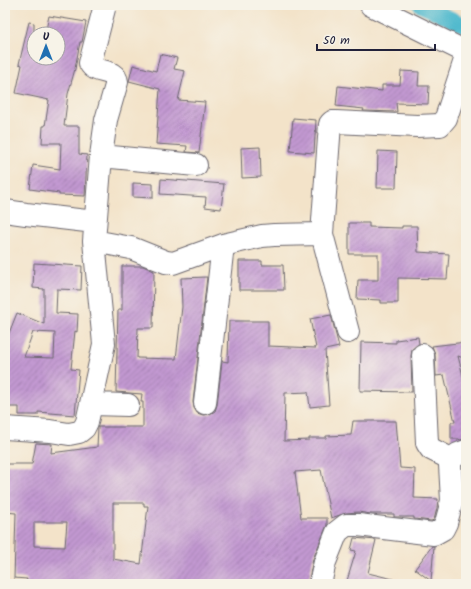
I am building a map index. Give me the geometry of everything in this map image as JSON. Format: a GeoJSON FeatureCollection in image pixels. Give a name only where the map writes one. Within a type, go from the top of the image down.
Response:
{"type":"FeatureCollection","features":[{"type":"Feature","properties":{"kind":"street"},"geometry":{"type":"LineString","coordinates":[[5,428],[74,434],[84,428],[92,404],[104,344],[95,231],[101,156],[106,120],[117,82],[117,78],[114,74],[96,69],[92,67],[90,63],[105,5]]}},
{"type":"Feature","properties":{"kind":"street"},"geometry":{"type":"LineString","coordinates":[[371,5],[466,52]]}},
{"type":"Feature","properties":{"kind":"street"},"geometry":{"type":"LineString","coordinates":[[348,332],[322,234],[330,124],[332,122],[336,122],[417,126],[440,125],[446,118],[466,57]]}},
{"type":"Feature","properties":{"kind":"street"},"geometry":{"type":"LineString","coordinates":[[101,156],[196,165]]}},
{"type":"Feature","properties":{"kind":"street"},"geometry":{"type":"LineString","coordinates":[[5,211],[26,214],[95,231],[131,248],[166,262],[174,263],[223,245],[274,234],[322,234]]}},
{"type":"Feature","properties":{"kind":"street"},"geometry":{"type":"LineString","coordinates":[[205,403],[223,245]]}},
{"type":"Feature","properties":{"kind":"street"},"geometry":{"type":"LineString","coordinates":[[320,584],[325,562],[337,532],[346,526],[358,525],[434,534],[442,529],[446,523],[452,501],[450,466],[458,455],[431,449],[427,443],[424,355]]}},
{"type":"Feature","properties":{"kind":"street"},"geometry":{"type":"LineString","coordinates":[[92,404],[128,405]]}},
{"type":"Feature","properties":{"kind":"building"},"geometry":{"type":"Polygon","coordinates":[[[49,16],[86,22],[68,94],[64,126],[79,126],[79,154],[87,155],[85,196],[59,195],[59,193],[30,189],[33,165],[60,169],[61,143],[42,143],[43,126],[45,126],[49,100],[16,93],[22,65],[19,64],[26,35],[26,66],[66,66],[66,26],[47,26],[49,16]]]}},
{"type":"Feature","properties":{"kind":"building"},"geometry":{"type":"Polygon","coordinates":[[[29,22],[34,23],[34,26],[28,26],[29,22]]]}},
{"type":"Feature","properties":{"kind":"building"},"geometry":{"type":"Polygon","coordinates":[[[160,54],[177,58],[174,69],[185,71],[178,100],[205,102],[199,153],[186,152],[187,146],[156,144],[160,89],[129,81],[133,65],[156,71],[160,54]]]}},
{"type":"Feature","properties":{"kind":"building"},"geometry":{"type":"Polygon","coordinates":[[[401,71],[419,72],[418,86],[429,86],[428,104],[396,103],[397,112],[363,111],[364,109],[336,106],[338,86],[382,91],[382,85],[400,85],[401,71]]]}},
{"type":"Feature","properties":{"kind":"building"},"geometry":{"type":"Polygon","coordinates":[[[293,118],[316,120],[314,153],[290,151],[293,118]]]}},
{"type":"Feature","properties":{"kind":"building"},"geometry":{"type":"Polygon","coordinates":[[[260,147],[261,177],[242,178],[241,148],[260,147]]]}},
{"type":"Feature","properties":{"kind":"building"},"geometry":{"type":"Polygon","coordinates":[[[378,151],[397,152],[396,188],[377,188],[378,151]]]}},
{"type":"Feature","properties":{"kind":"building"},"geometry":{"type":"Polygon","coordinates":[[[161,179],[224,184],[221,209],[205,207],[206,197],[160,194],[161,179]]]}},
{"type":"Feature","properties":{"kind":"building"},"geometry":{"type":"Polygon","coordinates":[[[133,183],[153,184],[153,198],[133,197],[133,183]]]}},
{"type":"Feature","properties":{"kind":"building"},"geometry":{"type":"Polygon","coordinates":[[[349,223],[369,223],[369,227],[402,228],[402,226],[417,226],[418,252],[449,254],[447,279],[398,278],[398,303],[381,303],[381,300],[357,299],[358,280],[378,280],[378,254],[349,254],[349,223]]]}},
{"type":"Feature","properties":{"kind":"building"},"geometry":{"type":"Polygon","coordinates":[[[239,261],[262,261],[262,265],[283,265],[284,290],[239,290],[239,261]]]}},
{"type":"Feature","properties":{"kind":"building"},"geometry":{"type":"Polygon","coordinates":[[[34,263],[82,266],[81,290],[57,289],[56,313],[78,314],[77,332],[75,331],[71,369],[79,370],[75,415],[38,412],[38,415],[19,415],[19,407],[5,407],[5,343],[17,313],[44,324],[44,289],[33,288],[34,263]],[[33,332],[24,357],[54,358],[55,333],[33,332]]]}},
{"type":"Feature","properties":{"kind":"building"},"geometry":{"type":"Polygon","coordinates":[[[122,266],[143,266],[154,271],[153,328],[138,328],[137,358],[176,359],[182,307],[181,278],[207,277],[193,402],[197,413],[203,415],[210,414],[215,411],[217,405],[222,361],[228,362],[229,321],[268,321],[268,346],[316,348],[310,319],[331,315],[339,347],[325,350],[329,405],[310,407],[308,392],[285,393],[284,441],[309,440],[309,438],[326,438],[326,436],[351,435],[353,421],[396,421],[400,468],[415,469],[414,498],[438,499],[434,520],[414,519],[414,517],[394,517],[394,514],[371,514],[358,512],[346,513],[331,518],[321,470],[295,472],[301,518],[327,518],[327,525],[313,559],[308,584],[26,584],[27,579],[14,578],[16,513],[5,512],[5,464],[32,464],[36,443],[52,444],[51,453],[97,447],[98,427],[143,427],[143,402],[141,402],[142,394],[116,392],[118,310],[122,310],[122,266]],[[113,503],[113,559],[141,564],[148,506],[144,506],[144,503],[113,503]],[[34,522],[34,546],[65,547],[67,522],[34,522]]]}},
{"type":"Feature","properties":{"kind":"building"},"geometry":{"type":"Polygon","coordinates":[[[418,337],[419,344],[412,349],[411,356],[412,392],[360,391],[361,342],[396,343],[396,340],[418,337]]]}},
{"type":"Feature","properties":{"kind":"building"},"geometry":{"type":"Polygon","coordinates":[[[466,342],[466,359],[458,356],[466,388],[466,439],[460,440],[451,439],[451,422],[455,422],[444,375],[436,376],[435,354],[432,346],[466,342]]]}},
{"type":"Feature","properties":{"kind":"building"},"geometry":{"type":"Polygon","coordinates":[[[354,538],[376,540],[368,573],[393,579],[392,584],[346,584],[356,551],[351,550],[354,538]]]}},
{"type":"Feature","properties":{"kind":"building"},"geometry":{"type":"Polygon","coordinates":[[[432,546],[434,546],[431,581],[415,569],[432,546]]]}},
{"type":"Feature","properties":{"kind":"waterway"},"geometry":{"type":"LineString","coordinates":[[421,5],[466,26]]}}]}
